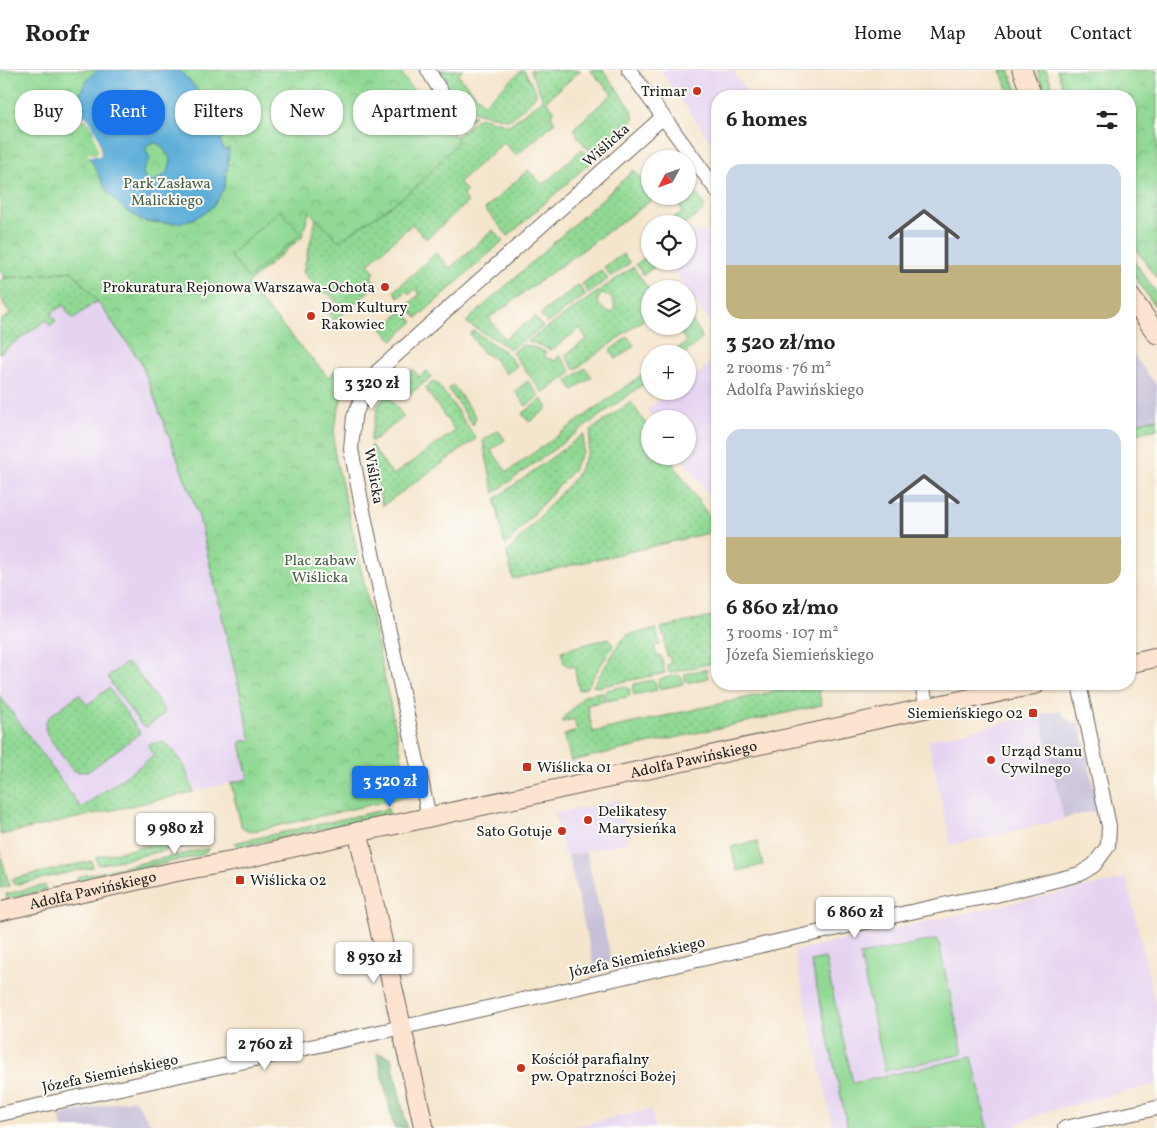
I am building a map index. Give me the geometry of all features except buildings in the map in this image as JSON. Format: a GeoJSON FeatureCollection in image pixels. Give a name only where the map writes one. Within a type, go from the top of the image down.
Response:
{"type":"FeatureCollection","features":[{"type":"Feature","properties":{"kind":"street"},"geometry":{"type":"LineString","coordinates":[[428,70],[440,90]]}},
{"type":"Feature","properties":{"kind":"street"},"geometry":{"type":"LineString","coordinates":[[630,70],[711,182]]}},
{"type":"Feature","properties":{"kind":"street"},"geometry":{"type":"LineString","coordinates":[[1022,70],[1030,90]]}},
{"type":"Feature","properties":{"kind":"street","name":"Wiślicka"},"geometry":{"type":"LineString","coordinates":[[430,817],[351,449],[354,417],[364,393],[378,371],[663,117]]}},
{"type":"Feature","properties":{"kind":"street"},"geometry":{"type":"LineString","coordinates":[[1136,304],[1157,334]]}},
{"type":"Feature","properties":{"kind":"street"},"geometry":{"type":"LineString","coordinates":[[1136,662],[1157,657]]}},
{"type":"Feature","properties":{"kind":"street"},"geometry":{"type":"LineString","coordinates":[[923,690],[927,708]]}},
{"type":"Feature","properties":{"kind":"street","name":"Adolfa Pawińskiego"},"geometry":{"type":"LineString","coordinates":[[0,911],[1009,690]]}},
{"type":"Feature","properties":{"kind":"street","name":"Józefa Siemieńskiego"},"geometry":{"type":"LineString","coordinates":[[0,1114],[401,1028],[1080,874],[1094,865],[1108,846],[1109,826],[1080,690]]}},
{"type":"Feature","properties":{"kind":"street"},"geometry":{"type":"LineString","coordinates":[[358,832],[424,1128]]}},
{"type":"Feature","properties":{"kind":"street"},"geometry":{"type":"LineString","coordinates":[[1065,1128],[1157,1108]]}},
{"type":"Feature","properties":{"kind":"shaded area"},"geometry":{"type":"Polygon","coordinates":[[[660,70],[732,70],[746,90],[711,90],[711,142],[660,70]]]}},
{"type":"Feature","properties":{"kind":"shaded area"},"geometry":{"type":"Polygon","coordinates":[[[702,229],[711,242],[711,324],[696,303],[696,280],[680,280],[673,270],[696,270],[696,232],[702,229]]]}},
{"type":"Feature","properties":{"kind":"shaded area"},"geometry":{"type":"Polygon","coordinates":[[[97,301],[141,362],[198,513],[251,741],[240,742],[248,779],[0,835],[0,353],[46,320],[56,321],[51,314],[63,305],[97,301]]]}},
{"type":"Feature","properties":{"kind":"shaded area"},"geometry":{"type":"Polygon","coordinates":[[[1136,358],[1157,386],[1157,418],[1136,423],[1136,358]]]}},
{"type":"Feature","properties":{"kind":"shaded area"},"geometry":{"type":"Polygon","coordinates":[[[711,364],[711,498],[687,465],[696,465],[696,410],[647,409],[660,400],[696,400],[696,375],[711,364]]]}},
{"type":"Feature","properties":{"kind":"shaded area"},"geometry":{"type":"Polygon","coordinates":[[[1059,710],[1072,724],[1080,722],[1098,810],[1064,818],[1040,715],[1059,710]]]}},
{"type":"Feature","properties":{"kind":"shaded area"},"geometry":{"type":"Polygon","coordinates":[[[1040,715],[1063,820],[951,845],[928,740],[1040,715]]]}},
{"type":"Feature","properties":{"kind":"shaded area"},"geometry":{"type":"Polygon","coordinates":[[[619,800],[628,842],[565,856],[555,814],[619,800]]]}},
{"type":"Feature","properties":{"kind":"shaded area"},"geometry":{"type":"Polygon","coordinates":[[[586,852],[612,962],[594,966],[568,855],[586,852]]]}},
{"type":"Feature","properties":{"kind":"shaded area"},"geometry":{"type":"Polygon","coordinates":[[[1127,878],[1157,1014],[1157,1084],[1044,1112],[1012,1128],[833,1128],[794,951],[1127,878]]]}},
{"type":"Feature","properties":{"kind":"shaded area"},"geometry":{"type":"Polygon","coordinates":[[[134,1099],[154,1128],[62,1128],[59,1115],[134,1099]]]}},
{"type":"Feature","properties":{"kind":"shaded area"},"geometry":{"type":"Polygon","coordinates":[[[651,1109],[655,1128],[567,1128],[651,1109]]]}},
{"type":"Feature","properties":{"kind":"green space","name":"Park Zasława Malickiego"},"geometry":{"type":"Polygon","coordinates":[[[0,70],[399,70],[413,90],[353,90],[353,135],[454,135],[459,141],[415,188],[339,241],[309,212],[302,237],[248,283],[249,288],[328,377],[342,365],[348,371],[334,428],[334,451],[410,796],[249,832],[242,828],[231,783],[248,779],[240,742],[251,740],[198,513],[141,362],[97,301],[72,271],[5,278],[0,270],[0,70]]]}},
{"type":"Feature","properties":{"kind":"green space"},"geometry":{"type":"Polygon","coordinates":[[[435,70],[463,70],[458,75],[471,90],[449,90],[435,70]]]}},
{"type":"Feature","properties":{"kind":"green space"},"geometry":{"type":"Polygon","coordinates":[[[524,70],[536,92],[535,97],[511,119],[476,112],[476,95],[484,104],[524,70]]]}},
{"type":"Feature","properties":{"kind":"green space"},"geometry":{"type":"Polygon","coordinates":[[[530,70],[581,70],[546,101],[555,111],[551,115],[555,122],[516,156],[504,142],[459,182],[467,191],[463,196],[468,202],[426,239],[412,224],[368,264],[375,272],[371,277],[377,284],[335,321],[328,314],[338,304],[328,293],[322,293],[303,272],[316,219],[441,150],[458,135],[476,135],[476,120],[479,117],[509,125],[543,99],[530,70]]]}},
{"type":"Feature","properties":{"kind":"green space"},"geometry":{"type":"Polygon","coordinates":[[[590,70],[603,70],[632,110],[633,116],[632,122],[626,131],[596,158],[573,129],[612,94],[590,70]]]}},
{"type":"Feature","properties":{"kind":"green space"},"geometry":{"type":"Polygon","coordinates":[[[1001,70],[1009,70],[1017,90],[1008,90],[1001,70]]]}},
{"type":"Feature","properties":{"kind":"green space"},"geometry":{"type":"Polygon","coordinates":[[[1037,70],[1046,70],[1054,90],[1044,90],[1037,70]]]}},
{"type":"Feature","properties":{"kind":"green space"},"geometry":{"type":"Polygon","coordinates":[[[1057,70],[1157,70],[1157,279],[1136,248],[1136,90],[1064,90],[1057,70]]]}},
{"type":"Feature","properties":{"kind":"green space"},"geometry":{"type":"Polygon","coordinates":[[[442,135],[451,135],[442,142],[442,135]]]}},
{"type":"Feature","properties":{"kind":"green space"},"geometry":{"type":"Polygon","coordinates":[[[582,149],[592,161],[508,236],[485,209],[528,170],[543,185],[582,149]]]}},
{"type":"Feature","properties":{"kind":"green space"},"geometry":{"type":"Polygon","coordinates":[[[634,170],[641,178],[641,205],[645,205],[489,318],[504,339],[535,317],[543,327],[511,349],[467,323],[468,320],[634,170]]]}},
{"type":"Feature","properties":{"kind":"green space"},"geometry":{"type":"Polygon","coordinates":[[[696,193],[705,206],[703,211],[696,216],[678,215],[683,211],[679,205],[696,205],[696,193]]]}},
{"type":"Feature","properties":{"kind":"green space"},"geometry":{"type":"Polygon","coordinates":[[[280,210],[301,234],[248,278],[230,255],[280,210]]]}},
{"type":"Feature","properties":{"kind":"green space"},"geometry":{"type":"Polygon","coordinates":[[[493,230],[503,241],[417,318],[407,306],[420,294],[415,289],[410,294],[406,291],[399,298],[394,291],[436,253],[450,268],[493,230]]]}},
{"type":"Feature","properties":{"kind":"green space"},"geometry":{"type":"Polygon","coordinates":[[[623,254],[630,263],[611,277],[604,267],[623,254]]]}},
{"type":"Feature","properties":{"kind":"green space"},"geometry":{"type":"Polygon","coordinates":[[[641,260],[641,270],[650,270],[643,275],[636,264],[641,260]]]}},
{"type":"Feature","properties":{"kind":"green space"},"geometry":{"type":"Polygon","coordinates":[[[1136,264],[1157,294],[1157,309],[1136,279],[1136,264]]]}},
{"type":"Feature","properties":{"kind":"green space"},"geometry":{"type":"Polygon","coordinates":[[[633,267],[642,280],[641,322],[576,369],[574,369],[565,355],[587,339],[580,328],[552,350],[528,341],[633,267]],[[603,294],[598,299],[599,304],[609,312],[612,312],[614,309],[614,303],[611,298],[603,294]]]}},
{"type":"Feature","properties":{"kind":"green space"},"geometry":{"type":"Polygon","coordinates":[[[601,270],[608,279],[589,293],[582,284],[601,270]]]}},
{"type":"Feature","properties":{"kind":"green space"},"geometry":{"type":"Polygon","coordinates":[[[72,271],[128,288],[262,712],[251,814],[242,828],[231,783],[248,779],[240,742],[251,740],[198,513],[141,362],[97,301],[73,319],[63,305],[51,314],[56,321],[50,326],[46,320],[0,353],[0,321],[11,314],[0,296],[0,281],[5,278],[72,271]]]}},
{"type":"Feature","properties":{"kind":"green space"},"geometry":{"type":"Polygon","coordinates":[[[579,285],[586,295],[547,323],[540,314],[579,285]]]}},
{"type":"Feature","properties":{"kind":"green space"},"geometry":{"type":"Polygon","coordinates":[[[403,310],[413,322],[393,340],[382,329],[403,310]]]}},
{"type":"Feature","properties":{"kind":"green space"},"geometry":{"type":"Polygon","coordinates":[[[696,327],[702,339],[695,345],[683,345],[687,342],[682,335],[696,335],[696,327]]]}},
{"type":"Feature","properties":{"kind":"green space"},"geometry":{"type":"Polygon","coordinates":[[[474,331],[506,353],[517,366],[506,374],[492,357],[482,352],[470,334],[474,331]]]}},
{"type":"Feature","properties":{"kind":"green space"},"geometry":{"type":"Polygon","coordinates":[[[628,337],[634,346],[616,359],[610,350],[628,337]]]}},
{"type":"Feature","properties":{"kind":"green space"},"geometry":{"type":"Polygon","coordinates":[[[524,344],[546,352],[544,357],[556,361],[558,356],[561,357],[571,371],[569,375],[543,393],[512,353],[524,344]]]}},
{"type":"Feature","properties":{"kind":"green space"},"geometry":{"type":"Polygon","coordinates":[[[585,368],[592,377],[573,390],[567,381],[585,368]]]}},
{"type":"Feature","properties":{"kind":"green space"},"geometry":{"type":"Polygon","coordinates":[[[413,369],[419,377],[427,371],[432,377],[407,396],[398,384],[413,369]]]}},
{"type":"Feature","properties":{"kind":"green space"},"geometry":{"type":"Polygon","coordinates":[[[641,375],[641,386],[494,493],[483,441],[498,430],[505,440],[491,450],[507,472],[641,375]]]}},
{"type":"Feature","properties":{"kind":"green space"},"geometry":{"type":"Polygon","coordinates":[[[434,381],[452,403],[476,439],[382,506],[371,445],[393,475],[455,431],[425,388],[434,381]]]}},
{"type":"Feature","properties":{"kind":"green space"},"geometry":{"type":"Polygon","coordinates":[[[528,381],[539,396],[526,406],[515,391],[528,381]]]}},
{"type":"Feature","properties":{"kind":"green space"},"geometry":{"type":"Polygon","coordinates":[[[453,385],[476,417],[473,425],[449,390],[453,385]]]}},
{"type":"Feature","properties":{"kind":"green space"},"geometry":{"type":"Polygon","coordinates":[[[387,394],[404,417],[371,442],[379,404],[387,394]]]}},
{"type":"Feature","properties":{"kind":"green space"},"geometry":{"type":"Polygon","coordinates":[[[542,399],[548,408],[529,422],[522,414],[542,399]]]}},
{"type":"Feature","properties":{"kind":"green space"},"geometry":{"type":"Polygon","coordinates":[[[631,402],[641,417],[641,465],[674,465],[711,519],[711,532],[513,579],[507,553],[576,476],[588,452],[591,430],[631,402]]]}},
{"type":"Feature","properties":{"kind":"green space"},"geometry":{"type":"Polygon","coordinates":[[[1157,418],[1157,429],[1136,434],[1136,423],[1157,418]]]}},
{"type":"Feature","properties":{"kind":"green space"},"geometry":{"type":"Polygon","coordinates":[[[584,434],[583,451],[572,471],[505,546],[495,499],[584,434]]]}},
{"type":"Feature","properties":{"kind":"green space"},"geometry":{"type":"Polygon","coordinates":[[[711,616],[711,663],[669,673],[667,665],[671,663],[669,656],[667,656],[664,642],[666,641],[665,635],[663,635],[661,628],[711,616]]]}},
{"type":"Feature","properties":{"kind":"green space"},"geometry":{"type":"Polygon","coordinates":[[[656,629],[660,645],[654,646],[657,656],[661,656],[665,673],[598,687],[593,686],[621,641],[627,635],[656,629]]]}},
{"type":"Feature","properties":{"kind":"green space"},"geometry":{"type":"Polygon","coordinates":[[[609,638],[613,646],[586,688],[579,690],[574,666],[570,667],[564,663],[561,651],[609,638]]]}},
{"type":"Feature","properties":{"kind":"green space"},"geometry":{"type":"Polygon","coordinates":[[[126,663],[135,669],[165,711],[164,714],[147,727],[141,725],[112,685],[108,676],[126,663]]]}},
{"type":"Feature","properties":{"kind":"green space"},"geometry":{"type":"Polygon","coordinates":[[[706,669],[708,678],[686,683],[684,674],[706,669]]]}},
{"type":"Feature","properties":{"kind":"green space"},"geometry":{"type":"Polygon","coordinates":[[[678,675],[681,677],[683,684],[660,689],[658,682],[660,679],[678,675]]]}},
{"type":"Feature","properties":{"kind":"green space"},"geometry":{"type":"Polygon","coordinates":[[[653,680],[657,690],[634,695],[632,689],[634,684],[653,680]]]}},
{"type":"Feature","properties":{"kind":"green space"},"geometry":{"type":"Polygon","coordinates":[[[625,686],[629,689],[630,696],[608,701],[607,690],[625,686]]]}},
{"type":"Feature","properties":{"kind":"green space"},"geometry":{"type":"Polygon","coordinates":[[[109,688],[140,733],[89,771],[80,772],[72,770],[48,736],[45,729],[46,722],[50,716],[79,694],[87,705],[109,688]]]}},
{"type":"Feature","properties":{"kind":"green space"},"geometry":{"type":"Polygon","coordinates":[[[781,690],[818,690],[822,705],[571,761],[564,735],[577,731],[574,719],[561,721],[585,695],[601,692],[604,694],[605,701],[587,705],[593,732],[781,690]]]}},
{"type":"Feature","properties":{"kind":"green space"},"geometry":{"type":"Polygon","coordinates":[[[0,696],[81,808],[154,756],[148,745],[156,743],[164,743],[175,752],[186,772],[193,792],[0,835],[0,696]]]}},
{"type":"Feature","properties":{"kind":"green space"},"geometry":{"type":"Polygon","coordinates":[[[388,809],[389,814],[243,846],[238,846],[234,843],[388,809]]]}},
{"type":"Feature","properties":{"kind":"green space"},"geometry":{"type":"Polygon","coordinates":[[[193,822],[201,823],[206,827],[213,840],[98,865],[96,857],[195,835],[193,822]]]}},
{"type":"Feature","properties":{"kind":"green space"},"geometry":{"type":"Polygon","coordinates":[[[757,841],[763,865],[737,871],[731,847],[757,841]]]}},
{"type":"Feature","properties":{"kind":"green space"},"geometry":{"type":"Polygon","coordinates":[[[210,848],[202,855],[78,882],[77,877],[210,848]]]}},
{"type":"Feature","properties":{"kind":"green space"},"geometry":{"type":"Polygon","coordinates":[[[0,851],[9,886],[0,888],[0,851]]]}},
{"type":"Feature","properties":{"kind":"green space"},"geometry":{"type":"Polygon","coordinates":[[[92,861],[93,867],[14,885],[12,879],[92,861]]]}},
{"type":"Feature","properties":{"kind":"green space"},"geometry":{"type":"Polygon","coordinates":[[[45,885],[46,890],[7,899],[6,894],[45,885]]]}},
{"type":"Feature","properties":{"kind":"green space"},"geometry":{"type":"Polygon","coordinates":[[[938,939],[963,1054],[885,1071],[860,955],[938,939]]]}},
{"type":"Feature","properties":{"kind":"green space"},"geometry":{"type":"Polygon","coordinates":[[[825,958],[853,1083],[972,1057],[988,1128],[848,1128],[811,961],[825,958]]]}},
{"type":"Feature","properties":{"kind":"green space"},"geometry":{"type":"Polygon","coordinates":[[[377,1053],[391,1057],[407,1128],[394,1128],[377,1053]]]}},
{"type":"Feature","properties":{"kind":"water"},"geometry":{"type":"Polygon","coordinates":[[[98,70],[178,70],[185,76],[196,90],[175,90],[175,135],[223,135],[224,137],[220,139],[224,150],[229,148],[224,189],[214,205],[205,213],[195,218],[173,223],[146,222],[125,210],[108,193],[89,156],[101,156],[100,144],[95,135],[165,135],[165,90],[92,90],[92,129],[85,115],[82,118],[81,90],[89,77],[98,70]],[[157,143],[147,145],[146,150],[150,159],[143,172],[145,177],[153,181],[166,173],[171,159],[157,143]]]}},
{"type":"Feature","properties":{"kind":"pier"},"geometry":{"type":"Polygon","coordinates":[[[85,115],[91,123],[92,128],[85,118],[82,120],[85,115]]]}},
{"type":"Feature","properties":{"kind":"pier"},"geometry":{"type":"Polygon","coordinates":[[[94,135],[98,137],[101,156],[87,156],[89,153],[98,154],[94,135]]]}},
{"type":"Feature","properties":{"kind":"place","name":"Trimar"},"geometry":{"type":"Point","coordinates":[697,91]}},
{"type":"Feature","properties":{"kind":"place","name":"Prokuratura Rejonowa Warszawa-Ochota"},"geometry":{"type":"Point","coordinates":[385,287]}},
{"type":"Feature","properties":{"kind":"place","name":"Dom Kultury Rakowiec"},"geometry":{"type":"Point","coordinates":[311,316]}},
{"type":"Feature","properties":{"kind":"place","name":"Siemieńskiego 02"},"geometry":{"type":"Point","coordinates":[1033,713]}},
{"type":"Feature","properties":{"kind":"place","name":"Urząd Stanu Cywilnego"},"geometry":{"type":"Point","coordinates":[991,760]}},
{"type":"Feature","properties":{"kind":"place","name":"Wiślicka 01"},"geometry":{"type":"Point","coordinates":[527,767]}},
{"type":"Feature","properties":{"kind":"place","name":"Delikatesy Marysieńka"},"geometry":{"type":"Point","coordinates":[588,820]}},
{"type":"Feature","properties":{"kind":"place","name":"Sato Gotuje"},"geometry":{"type":"Point","coordinates":[562,831]}},
{"type":"Feature","properties":{"kind":"place","name":"Wiślicka 02"},"geometry":{"type":"Point","coordinates":[240,880]}},
{"type":"Feature","properties":{"kind":"place","name":"Kościół parafialny pw. Opatrzności Bożej"},"geometry":{"type":"Point","coordinates":[521,1068]}},
{"type":"Feature","properties":{"kind":"park label","name":"Plac zabaw Wiślicka"},"geometry":{"type":"Point","coordinates":[320,568]}}]}
